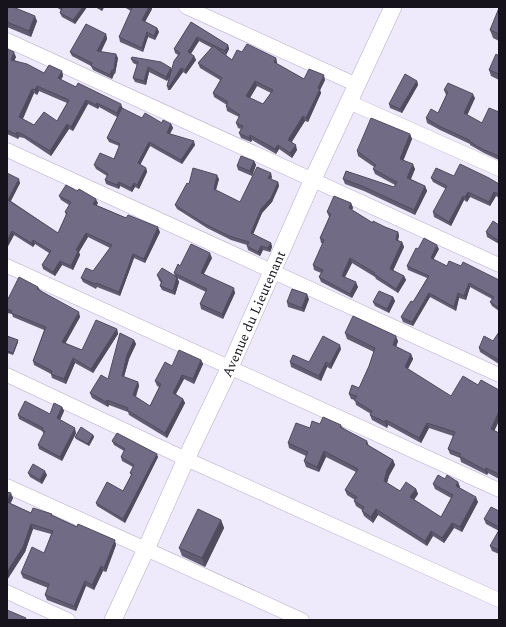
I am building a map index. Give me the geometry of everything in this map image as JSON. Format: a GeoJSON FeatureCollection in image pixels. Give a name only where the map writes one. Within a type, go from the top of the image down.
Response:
{"type":"FeatureCollection","features":[{"type":"Feature","properties":{"kind":"main road","name":"Avenue du Lieutenant"},"geometry":{"type":"LineString","coordinates":[[113,620],[186,459],[230,367],[313,179],[393,7]]}},
{"type":"Feature","properties":{"kind":"street"},"geometry":{"type":"LineString","coordinates":[[186,7],[357,85]]}},
{"type":"Feature","properties":{"kind":"street"},"geometry":{"type":"LineString","coordinates":[[7,40],[111,89],[313,179],[499,265]]}},
{"type":"Feature","properties":{"kind":"street"},"geometry":{"type":"LineString","coordinates":[[349,102],[499,169]]}},
{"type":"Feature","properties":{"kind":"street"},"geometry":{"type":"LineString","coordinates":[[7,150],[499,375]]}},
{"type":"Feature","properties":{"kind":"street"},"geometry":{"type":"LineString","coordinates":[[7,266],[499,490]]}},
{"type":"Feature","properties":{"kind":"street"},"geometry":{"type":"LineString","coordinates":[[7,375],[186,459],[499,600]]}},
{"type":"Feature","properties":{"kind":"street"},"geometry":{"type":"LineString","coordinates":[[7,486],[302,620]]}},
{"type":"Feature","properties":{"kind":"street"},"geometry":{"type":"LineString","coordinates":[[7,592],[68,620]]}},
{"type":"Feature","properties":{"kind":"building"},"geometry":{"type":"Polygon","coordinates":[[[7,7],[13,7],[35,16],[29,31],[7,22],[7,7]]]}},
{"type":"Feature","properties":{"kind":"building"},"geometry":{"type":"Polygon","coordinates":[[[61,7],[83,7],[73,20],[60,13],[61,7]]]}},
{"type":"Feature","properties":{"kind":"building"},"geometry":{"type":"Polygon","coordinates":[[[130,7],[149,7],[142,20],[157,28],[154,36],[147,32],[142,48],[119,37],[132,8],[130,7]]]}},
{"type":"Feature","properties":{"kind":"building"},"geometry":{"type":"Polygon","coordinates":[[[499,8],[499,34],[490,30],[499,8]]]}},
{"type":"Feature","properties":{"kind":"building"},"geometry":{"type":"Polygon","coordinates":[[[191,22],[228,45],[225,51],[197,37],[188,52],[194,56],[185,70],[181,68],[169,87],[167,86],[174,61],[180,53],[174,49],[191,22]]]}},
{"type":"Feature","properties":{"kind":"building"},"geometry":{"type":"Polygon","coordinates":[[[86,24],[106,34],[97,51],[116,54],[114,70],[112,70],[110,75],[91,66],[92,63],[70,52],[86,24]]]}},
{"type":"Feature","properties":{"kind":"building"},"geometry":{"type":"Polygon","coordinates":[[[247,44],[276,58],[274,62],[304,79],[309,69],[324,75],[318,88],[320,89],[306,118],[303,116],[288,140],[296,145],[290,153],[278,145],[275,149],[250,135],[249,138],[239,133],[243,126],[236,123],[240,115],[226,106],[228,102],[213,93],[222,78],[198,63],[213,46],[232,60],[237,50],[242,52],[247,44]],[[255,81],[246,96],[263,104],[273,90],[255,81]]]}},
{"type":"Feature","properties":{"kind":"building"},"geometry":{"type":"Polygon","coordinates":[[[7,49],[14,52],[11,60],[27,64],[44,73],[49,65],[62,71],[58,78],[76,87],[78,83],[121,104],[117,113],[97,103],[96,105],[86,100],[71,127],[67,124],[50,151],[22,134],[17,132],[16,134],[7,130],[7,49]],[[37,86],[35,90],[32,89],[19,117],[34,125],[44,112],[57,121],[69,100],[37,86]]]}},
{"type":"Feature","properties":{"kind":"building"},"geometry":{"type":"Polygon","coordinates":[[[496,54],[499,56],[499,74],[489,70],[496,54]]]}},
{"type":"Feature","properties":{"kind":"building"},"geometry":{"type":"Polygon","coordinates":[[[132,57],[161,62],[171,68],[166,77],[148,67],[144,81],[133,78],[138,62],[131,59],[132,57]]]}},
{"type":"Feature","properties":{"kind":"building"},"geometry":{"type":"Polygon","coordinates":[[[405,74],[417,81],[400,109],[389,104],[405,74]]]}},
{"type":"Feature","properties":{"kind":"building"},"geometry":{"type":"Polygon","coordinates":[[[448,83],[473,94],[464,113],[482,123],[489,108],[499,112],[499,156],[482,149],[469,140],[439,126],[426,118],[431,109],[438,113],[448,92],[444,90],[448,83]]]}},
{"type":"Feature","properties":{"kind":"building"},"geometry":{"type":"Polygon","coordinates":[[[122,108],[142,118],[145,113],[162,123],[163,120],[171,124],[167,133],[194,141],[181,160],[149,142],[138,163],[146,168],[137,185],[134,183],[131,188],[119,182],[117,185],[105,180],[108,174],[94,165],[100,153],[114,159],[120,144],[107,138],[122,108]]]}},
{"type":"Feature","properties":{"kind":"building"},"geometry":{"type":"Polygon","coordinates":[[[371,118],[410,134],[400,159],[413,164],[407,178],[425,186],[414,210],[343,179],[346,171],[394,187],[397,182],[373,169],[376,165],[357,151],[371,118]]]}},
{"type":"Feature","properties":{"kind":"building"},"geometry":{"type":"Polygon","coordinates":[[[241,156],[254,161],[250,171],[237,166],[241,156]]]}},
{"type":"Feature","properties":{"kind":"building"},"geometry":{"type":"Polygon","coordinates":[[[460,164],[499,184],[499,194],[494,192],[489,202],[468,192],[465,197],[463,196],[449,222],[433,212],[447,186],[431,178],[436,168],[454,176],[460,164]]]}},
{"type":"Feature","properties":{"kind":"building"},"geometry":{"type":"Polygon","coordinates":[[[257,167],[271,173],[268,178],[278,182],[271,198],[261,209],[251,233],[271,243],[268,248],[261,246],[258,252],[247,246],[249,242],[229,236],[205,224],[175,205],[187,183],[189,184],[193,168],[217,175],[214,189],[240,202],[257,167]]]}},
{"type":"Feature","properties":{"kind":"building"},"geometry":{"type":"Polygon","coordinates":[[[7,173],[19,179],[8,200],[58,233],[67,213],[65,212],[71,202],[59,196],[66,185],[77,191],[79,189],[96,199],[93,204],[126,218],[128,215],[158,227],[144,259],[133,254],[119,292],[81,278],[86,268],[93,271],[112,245],[86,233],[76,250],[78,251],[71,266],[60,261],[53,272],[42,265],[51,251],[33,240],[31,243],[12,231],[7,241],[7,173]]]}},
{"type":"Feature","properties":{"kind":"building"},"geometry":{"type":"Polygon","coordinates":[[[334,196],[351,203],[349,208],[373,223],[373,221],[398,232],[396,240],[402,242],[390,269],[404,276],[396,289],[374,274],[375,273],[350,258],[342,276],[356,282],[350,294],[319,277],[323,270],[313,265],[324,240],[320,238],[331,214],[327,212],[334,196]]]}},
{"type":"Feature","properties":{"kind":"building"},"geometry":{"type":"Polygon","coordinates":[[[493,221],[499,225],[499,241],[486,232],[493,221]]]}},
{"type":"Feature","properties":{"kind":"building"},"geometry":{"type":"Polygon","coordinates":[[[424,238],[437,245],[431,258],[447,266],[449,261],[461,266],[463,262],[499,280],[499,308],[490,302],[494,297],[469,283],[464,296],[458,293],[454,307],[429,293],[412,322],[401,317],[411,301],[413,302],[429,276],[407,266],[416,248],[418,249],[424,238]]]}},
{"type":"Feature","properties":{"kind":"building"},"geometry":{"type":"Polygon","coordinates":[[[191,244],[210,253],[201,273],[234,288],[222,314],[200,304],[207,289],[174,273],[178,264],[180,266],[191,244]]]}},
{"type":"Feature","properties":{"kind":"building"},"geometry":{"type":"Polygon","coordinates":[[[162,268],[177,277],[173,291],[160,286],[162,281],[157,275],[162,268]]]}},
{"type":"Feature","properties":{"kind":"building"},"geometry":{"type":"Polygon","coordinates":[[[19,277],[38,287],[37,289],[79,312],[62,342],[82,350],[96,320],[117,329],[91,369],[73,358],[64,379],[51,374],[52,371],[33,361],[46,327],[11,313],[12,311],[7,309],[7,301],[19,277]]]}},
{"type":"Feature","properties":{"kind":"building"},"geometry":{"type":"Polygon","coordinates":[[[292,289],[307,294],[302,308],[287,302],[292,289]]]}},
{"type":"Feature","properties":{"kind":"building"},"geometry":{"type":"Polygon","coordinates":[[[379,291],[393,297],[387,309],[373,302],[379,291]]]}},
{"type":"Feature","properties":{"kind":"building"},"geometry":{"type":"Polygon","coordinates":[[[353,316],[396,336],[393,345],[411,354],[405,367],[451,396],[463,376],[478,385],[481,380],[499,390],[499,411],[491,429],[499,433],[499,474],[486,468],[485,470],[459,456],[461,454],[448,449],[455,432],[427,423],[419,438],[386,420],[385,422],[370,415],[372,411],[354,400],[357,396],[349,394],[352,385],[359,388],[375,348],[345,333],[353,316]]]}},
{"type":"Feature","properties":{"kind":"building"},"geometry":{"type":"Polygon","coordinates":[[[499,332],[499,360],[479,348],[484,336],[493,341],[499,332]]]}},
{"type":"Feature","properties":{"kind":"building"},"geometry":{"type":"Polygon","coordinates":[[[120,333],[134,340],[127,355],[122,376],[138,382],[133,395],[150,406],[161,384],[155,381],[165,362],[172,366],[179,350],[201,360],[193,379],[182,375],[173,393],[183,399],[165,433],[127,410],[128,408],[107,400],[106,402],[90,393],[101,375],[108,379],[120,333]]]}},
{"type":"Feature","properties":{"kind":"building"},"geometry":{"type":"Polygon","coordinates":[[[7,336],[18,340],[13,353],[7,351],[7,336]]]}},
{"type":"Feature","properties":{"kind":"building"},"geometry":{"type":"Polygon","coordinates":[[[323,336],[340,345],[330,364],[326,362],[319,376],[290,362],[293,355],[309,362],[323,336]]]}},
{"type":"Feature","properties":{"kind":"building"},"geometry":{"type":"Polygon","coordinates":[[[25,401],[50,414],[54,403],[62,407],[57,418],[75,428],[60,457],[38,445],[45,431],[42,430],[43,428],[18,415],[25,401]]]}},
{"type":"Feature","properties":{"kind":"building"},"geometry":{"type":"Polygon","coordinates":[[[323,417],[341,425],[340,427],[367,441],[366,444],[393,460],[387,470],[384,481],[400,491],[406,482],[416,489],[410,497],[441,517],[453,495],[433,484],[438,475],[445,479],[447,475],[458,482],[456,486],[476,497],[460,527],[452,523],[442,538],[431,531],[425,541],[376,509],[371,517],[362,511],[364,507],[354,501],[357,497],[345,490],[358,469],[324,451],[317,467],[304,461],[308,452],[288,443],[296,423],[310,428],[312,421],[320,424],[323,417]]]}},
{"type":"Feature","properties":{"kind":"building"},"geometry":{"type":"Polygon","coordinates":[[[81,427],[93,435],[88,444],[75,437],[81,427]]]}},
{"type":"Feature","properties":{"kind":"building"},"geometry":{"type":"Polygon","coordinates":[[[117,433],[157,454],[123,519],[96,503],[107,482],[123,491],[132,474],[130,473],[134,465],[121,457],[125,449],[112,441],[117,433]]]}},
{"type":"Feature","properties":{"kind":"building"},"geometry":{"type":"Polygon","coordinates":[[[33,464],[45,471],[40,480],[28,473],[33,464]]]}},
{"type":"Feature","properties":{"kind":"building"},"geometry":{"type":"Polygon","coordinates":[[[7,492],[11,493],[7,502],[7,492]]]}},
{"type":"Feature","properties":{"kind":"building"},"geometry":{"type":"Polygon","coordinates":[[[7,502],[31,513],[33,508],[52,514],[51,515],[77,527],[78,524],[115,540],[104,568],[101,566],[92,585],[85,581],[74,606],[45,595],[49,584],[21,573],[32,547],[44,553],[53,531],[31,524],[23,547],[7,572],[7,502]]]}},
{"type":"Feature","properties":{"kind":"building"},"geometry":{"type":"Polygon","coordinates":[[[491,507],[499,511],[499,527],[484,519],[491,507]]]}},
{"type":"Feature","properties":{"kind":"building"},"geometry":{"type":"Polygon","coordinates":[[[198,509],[221,520],[202,558],[179,548],[198,509]]]}},
{"type":"Feature","properties":{"kind":"building"},"geometry":{"type":"Polygon","coordinates":[[[499,530],[499,550],[490,546],[499,530]]]}},
{"type":"Feature","properties":{"kind":"building"},"geometry":{"type":"Polygon","coordinates":[[[7,610],[26,618],[25,620],[7,620],[7,610]]]}}]}
